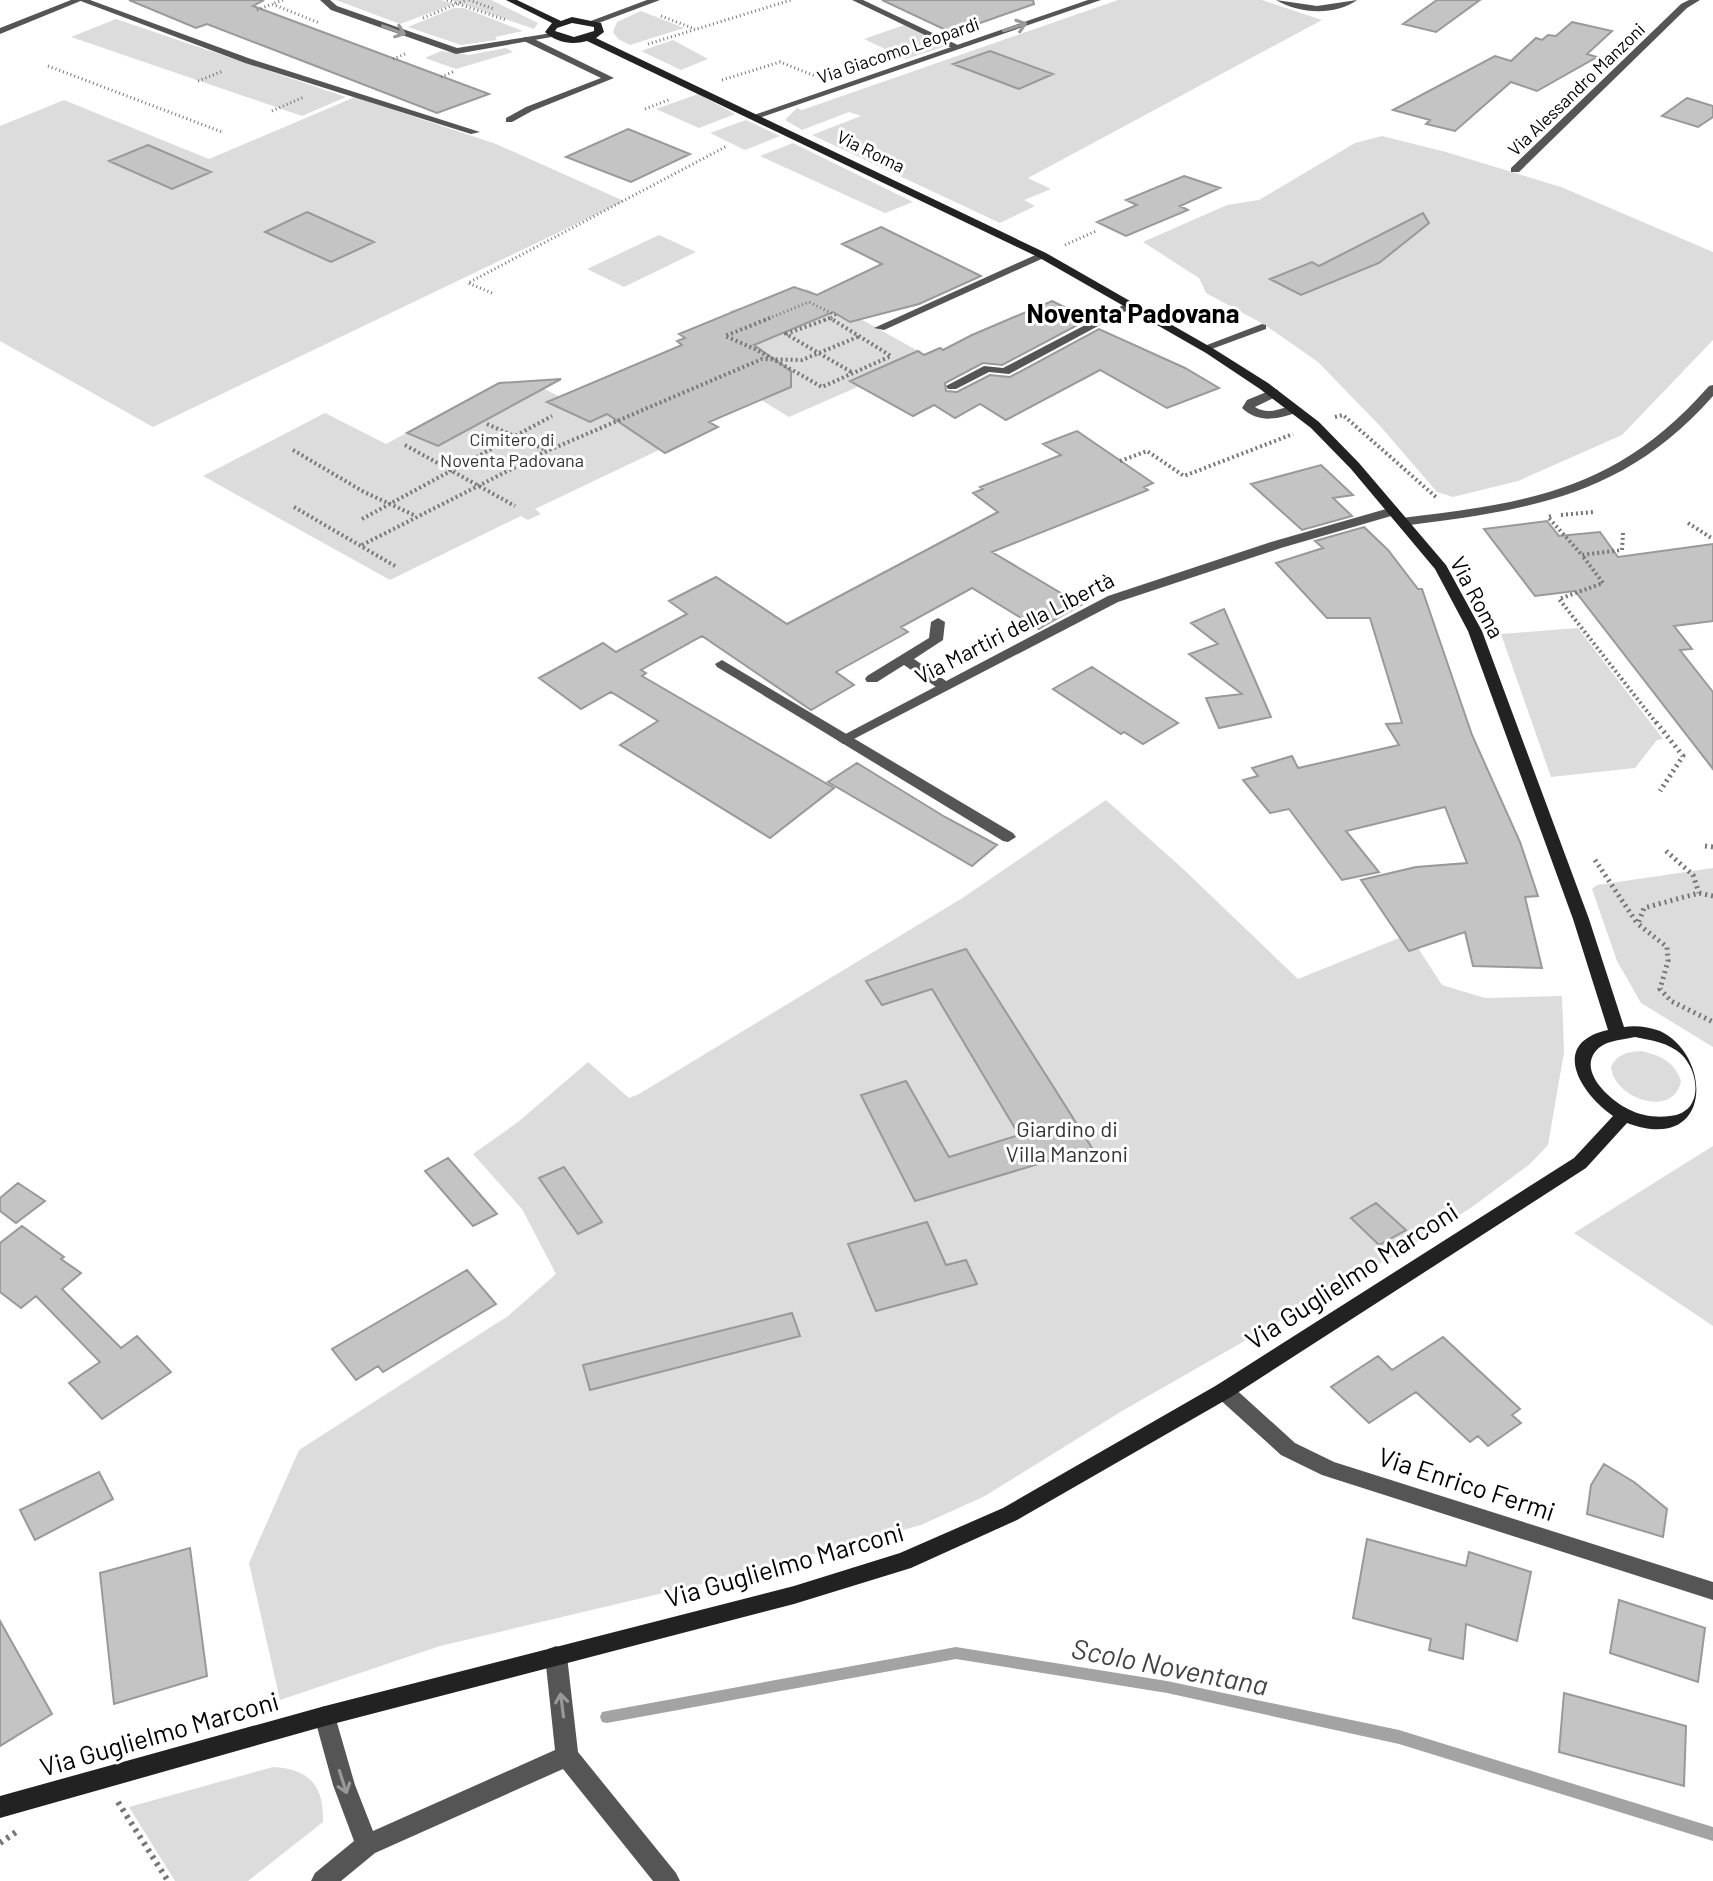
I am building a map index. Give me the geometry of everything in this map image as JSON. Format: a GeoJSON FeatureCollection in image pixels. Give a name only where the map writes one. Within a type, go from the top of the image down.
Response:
{"type":"FeatureCollection","features":[{"type":"Feature","properties":{"kind":"street"},"geometry":{"type":"LineString","coordinates":[[0,31],[81,0],[210,48],[475,132]]}},
{"type":"Feature","properties":{"kind":"street"},"geometry":{"type":"LineString","coordinates":[[324,0],[334,8],[442,48],[471,50],[552,36],[550,29],[559,23],[580,20],[598,25],[599,32],[589,38]]}},
{"type":"Feature","properties":{"kind":"street"},"geometry":{"type":"LineString","coordinates":[[510,0],[559,23]]}},
{"type":"Feature","properties":{"kind":"street"},"geometry":{"type":"LineString","coordinates":[[593,22],[656,0]]}},
{"type":"Feature","properties":{"kind":"street"},"geometry":{"type":"LineString","coordinates":[[856,0],[957,47]]}},
{"type":"Feature","properties":{"kind":"street","name":"Via Giacomo Leopardi"},"geometry":{"type":"LineString","coordinates":[[756,116],[1097,0]]}},
{"type":"Feature","properties":{"kind":"street"},"geometry":{"type":"LineString","coordinates":[[1280,0],[1305,8],[1326,10],[1353,0]]}},
{"type":"Feature","properties":{"kind":"street","name":"Via Alessandro Manzoni"},"geometry":{"type":"LineString","coordinates":[[1515,170],[1684,6],[1696,0]]}},
{"type":"Feature","properties":{"kind":"street","name":"Via Roma"},"geometry":{"type":"LineString","coordinates":[[552,36],[565,40],[589,38],[1042,255],[1133,304],[1205,348],[1274,393],[1335,446],[1441,568],[1475,631],[1581,919],[1617,1032]]}},
{"type":"Feature","properties":{"kind":"street"},"geometry":{"type":"LineString","coordinates":[[509,120],[609,78],[527,39]]}},
{"type":"Feature","properties":{"kind":"street"},"geometry":{"type":"LineString","coordinates":[[880,328],[1042,255]]}},
{"type":"Feature","properties":{"kind":"street"},"geometry":{"type":"LineString","coordinates":[[952,386],[988,368],[1005,372],[1133,304]]}},
{"type":"Feature","properties":{"kind":"street"},"geometry":{"type":"LineString","coordinates":[[1205,348],[1262,327]]}},
{"type":"Feature","properties":{"kind":"street","name":"Via Martiri della Libertà"},"geometry":{"type":"LineString","coordinates":[[843,739],[1113,599],[1276,545],[1398,516],[1490,511],[1565,492],[1613,471],[1665,439],[1713,389]]}},
{"type":"Feature","properties":{"kind":"street"},"geometry":{"type":"LineString","coordinates":[[1274,393],[1251,403],[1248,408],[1262,417],[1272,417],[1294,409]]}},
{"type":"Feature","properties":{"kind":"street"},"geometry":{"type":"LineString","coordinates":[[872,679],[936,640],[938,622]]}},
{"type":"Feature","properties":{"kind":"street"},"geometry":{"type":"LineString","coordinates":[[904,659],[944,686]]}},
{"type":"Feature","properties":{"kind":"street"},"geometry":{"type":"LineString","coordinates":[[722,664],[1008,837]]}},
{"type":"Feature","properties":{"kind":"street"},"geometry":{"type":"LineString","coordinates":[[1635,1031],[1671,1040],[1700,1061],[1712,1089],[1706,1105],[1693,1117],[1648,1123],[1605,1104],[1591,1090],[1583,1075],[1582,1060],[1588,1047],[1600,1037],[1635,1031]]}},
{"type":"Feature","properties":{"kind":"street","name":"Via Guglielmo Marconi"},"geometry":{"type":"LineString","coordinates":[[0,1807],[325,1716],[794,1595],[904,1561],[1010,1514],[1224,1391],[1580,1163],[1624,1115]]}},
{"type":"Feature","properties":{"kind":"street","name":"Via Enrico Fermi"},"geometry":{"type":"LineString","coordinates":[[1224,1391],[1288,1449],[1329,1469],[1713,1591]]}},
{"type":"Feature","properties":{"kind":"street"},"geometry":{"type":"LineString","coordinates":[[556,1656],[567,1756],[668,1881]]}},
{"type":"Feature","properties":{"kind":"street"},"geometry":{"type":"LineString","coordinates":[[325,1716],[344,1785],[367,1845]]}},
{"type":"Feature","properties":{"kind":"street"},"geometry":{"type":"LineString","coordinates":[[323,1881],[367,1845],[567,1756]]}},
{"type":"Feature","properties":{"kind":"path"},"geometry":{"type":"LineString","coordinates":[[447,0],[514,23]]}},
{"type":"Feature","properties":{"kind":"path"},"geometry":{"type":"LineString","coordinates":[[417,21],[466,0]]}},
{"type":"Feature","properties":{"kind":"path"},"geometry":{"type":"LineString","coordinates":[[778,0],[783,3]]}},
{"type":"Feature","properties":{"kind":"path"},"geometry":{"type":"LineString","coordinates":[[635,48],[791,0]]}},
{"type":"Feature","properties":{"kind":"path"},"geometry":{"type":"LineString","coordinates":[[257,10],[272,4]]}},
{"type":"Feature","properties":{"kind":"path"},"geometry":{"type":"LineString","coordinates":[[659,15],[695,29]]}},
{"type":"Feature","properties":{"kind":"path"},"geometry":{"type":"LineString","coordinates":[[393,59],[406,54]]}},
{"type":"Feature","properties":{"kind":"path"},"geometry":{"type":"LineString","coordinates":[[718,81],[780,62],[842,86]]}},
{"type":"Feature","properties":{"kind":"path"},"geometry":{"type":"LineString","coordinates":[[48,66],[222,132]]}},
{"type":"Feature","properties":{"kind":"path"},"geometry":{"type":"LineString","coordinates":[[441,77],[455,71]]}},
{"type":"Feature","properties":{"kind":"path"},"geometry":{"type":"LineString","coordinates":[[492,293],[468,283],[727,146]]}},
{"type":"Feature","properties":{"kind":"path"},"geometry":{"type":"LineString","coordinates":[[1042,255],[1096,231]]}},
{"type":"Feature","properties":{"kind":"path"},"geometry":{"type":"LineString","coordinates":[[830,318],[891,356],[822,387],[725,336],[809,302],[835,315],[786,334],[853,373]]}},
{"type":"Feature","properties":{"kind":"path"},"geometry":{"type":"LineString","coordinates":[[362,545],[547,451],[762,359],[802,360],[880,328]]}},
{"type":"Feature","properties":{"kind":"path"},"geometry":{"type":"LineString","coordinates":[[1326,419],[1343,415],[1417,483],[1458,515]]}},
{"type":"Feature","properties":{"kind":"path"},"geometry":{"type":"LineString","coordinates":[[362,519],[552,416]]}},
{"type":"Feature","properties":{"kind":"path"},"geometry":{"type":"LineString","coordinates":[[487,424],[547,451]]}},
{"type":"Feature","properties":{"kind":"path"},"geometry":{"type":"LineString","coordinates":[[1120,461],[1147,451],[1184,476],[1294,433]]}},
{"type":"Feature","properties":{"kind":"path"},"geometry":{"type":"LineString","coordinates":[[405,445],[515,506]]}},
{"type":"Feature","properties":{"kind":"path"},"geometry":{"type":"LineString","coordinates":[[293,450],[417,516]]}},
{"type":"Feature","properties":{"kind":"path"},"geometry":{"type":"LineString","coordinates":[[294,507],[395,566]]}},
{"type":"Feature","properties":{"kind":"path"},"geometry":{"type":"LineString","coordinates":[[1593,512],[1548,517],[1603,583],[1559,599],[1683,756],[1660,791]]}},
{"type":"Feature","properties":{"kind":"path"},"geometry":{"type":"LineString","coordinates":[[1688,523],[1713,539]]}},
{"type":"Feature","properties":{"kind":"path"},"geometry":{"type":"LineString","coordinates":[[1582,555],[1622,550],[1623,533]]}},
{"type":"Feature","properties":{"kind":"path"},"geometry":{"type":"LineString","coordinates":[[1561,616],[1571,615]]}},
{"type":"Feature","properties":{"kind":"path"},"geometry":{"type":"LineString","coordinates":[[1705,846],[1713,847]]}},
{"type":"Feature","properties":{"kind":"path"},"geometry":{"type":"LineString","coordinates":[[1666,851],[1693,875],[1699,893]]}},
{"type":"Feature","properties":{"kind":"path"},"geometry":{"type":"LineString","coordinates":[[1595,860],[1638,924],[1667,947],[1668,961],[1660,989],[1671,1001],[1713,1022]]}},
{"type":"Feature","properties":{"kind":"path"},"geometry":{"type":"LineString","coordinates":[[1638,924],[1644,908],[1699,893],[1713,896]]}},
{"type":"Feature","properties":{"kind":"path"},"geometry":{"type":"LineString","coordinates":[[103,1778],[105,1805],[119,1801],[168,1881]]}},
{"type":"Feature","properties":{"kind":"green space"},"geometry":{"type":"Polygon","coordinates":[[[336,0],[441,0],[454,4],[400,24],[336,0]]]}},
{"type":"Feature","properties":{"kind":"green space"},"geometry":{"type":"Polygon","coordinates":[[[451,0],[491,0],[538,23],[534,29],[451,0]]]}},
{"type":"Feature","properties":{"kind":"green space"},"geometry":{"type":"Polygon","coordinates":[[[1118,0],[1262,0],[1322,20],[1028,178],[1051,189],[1024,200],[1035,206],[1000,223],[812,135],[861,116],[849,112],[802,130],[785,120],[797,108],[802,110],[1118,0]]]}},
{"type":"Feature","properties":{"kind":"green space"},"geometry":{"type":"Polygon","coordinates":[[[454,8],[464,8],[523,31],[495,37],[497,40],[461,45],[408,27],[454,8]]]}},
{"type":"Feature","properties":{"kind":"green space"},"geometry":{"type":"Polygon","coordinates":[[[641,11],[684,28],[630,45],[618,39],[613,32],[617,22],[641,11]]]}},
{"type":"Feature","properties":{"kind":"green space"},"geometry":{"type":"Polygon","coordinates":[[[116,19],[346,97],[302,116],[71,37],[116,19]]]}},
{"type":"Feature","properties":{"kind":"green space"},"geometry":{"type":"Polygon","coordinates":[[[904,25],[949,45],[906,59],[864,39],[904,25]]]}},
{"type":"Feature","properties":{"kind":"green space"},"geometry":{"type":"Polygon","coordinates":[[[673,40],[708,59],[681,70],[641,51],[673,40]]]}},
{"type":"Feature","properties":{"kind":"green space"},"geometry":{"type":"Polygon","coordinates":[[[506,48],[513,52],[456,69],[425,58],[441,51],[469,55],[506,48]]]}},
{"type":"Feature","properties":{"kind":"green space"},"geometry":{"type":"Polygon","coordinates":[[[698,94],[735,114],[699,128],[656,109],[698,94]]]}},
{"type":"Feature","properties":{"kind":"green space"},"geometry":{"type":"Polygon","coordinates":[[[355,97],[496,144],[624,201],[153,427],[0,341],[0,126],[64,100],[209,159],[355,97]]]}},
{"type":"Feature","properties":{"kind":"green space"},"geometry":{"type":"Polygon","coordinates":[[[746,120],[780,136],[745,150],[710,133],[746,120]]]}},
{"type":"Feature","properties":{"kind":"green space"},"geometry":{"type":"Polygon","coordinates":[[[1382,136],[1561,187],[1713,252],[1713,340],[1622,435],[1518,481],[1453,497],[1437,492],[1381,427],[1318,362],[1265,325],[1206,293],[1199,278],[1143,242],[1227,205],[1259,200],[1355,143],[1382,136]]]}},
{"type":"Feature","properties":{"kind":"green space"},"geometry":{"type":"Polygon","coordinates":[[[793,143],[913,202],[885,213],[760,156],[793,143]]]}},
{"type":"Feature","properties":{"kind":"green space"},"geometry":{"type":"Polygon","coordinates":[[[659,235],[696,252],[624,287],[587,269],[659,235]]]}},
{"type":"Feature","properties":{"kind":"green space","name":"Cimitero di Noventa Padovana"},"geometry":{"type":"Polygon","coordinates":[[[807,289],[918,351],[919,360],[789,417],[761,400],[711,422],[718,427],[665,453],[659,450],[535,509],[541,514],[528,520],[521,516],[390,580],[203,476],[325,413],[386,444],[499,383],[529,381],[566,400],[682,345],[677,341],[685,338],[679,334],[733,314],[729,311],[807,289]]]}},
{"type":"Feature","properties":{"kind":"green space"},"geometry":{"type":"Polygon","coordinates":[[[1578,628],[1663,739],[1657,740],[1635,768],[1551,777],[1501,634],[1578,628]]]}},
{"type":"Feature","properties":{"kind":"green space","name":"Giardino di Villa Manzoni"},"geometry":{"type":"Polygon","coordinates":[[[1106,800],[1298,979],[1409,934],[1442,985],[1485,998],[1562,996],[1564,1052],[1548,1145],[1530,1164],[1472,1207],[1402,1251],[1122,1411],[985,1496],[921,1525],[735,1576],[440,1646],[280,1700],[249,1563],[299,1450],[508,1316],[556,1274],[522,1209],[473,1154],[518,1122],[588,1062],[629,1098],[639,1094],[964,897],[1106,800]]]}},
{"type":"Feature","properties":{"kind":"green space"},"geometry":{"type":"Polygon","coordinates":[[[1713,868],[1713,1047],[1641,1003],[1617,961],[1592,889],[1597,885],[1713,868]]]}},
{"type":"Feature","properties":{"kind":"green space"},"geometry":{"type":"Polygon","coordinates":[[[1641,1051],[1666,1060],[1678,1074],[1681,1081],[1676,1093],[1668,1099],[1657,1102],[1633,1096],[1615,1078],[1611,1067],[1616,1059],[1641,1051]]]}},
{"type":"Feature","properties":{"kind":"green space"},"geometry":{"type":"Polygon","coordinates":[[[1713,1146],[1713,1326],[1574,1233],[1713,1146]]]}},
{"type":"Feature","properties":{"kind":"green space"},"geometry":{"type":"Polygon","coordinates":[[[273,1767],[297,1771],[312,1782],[321,1798],[323,1822],[248,1881],[175,1881],[129,1807],[273,1767]]]}},
{"type":"Feature","properties":{"kind":"building"},"geometry":{"type":"Polygon","coordinates":[[[129,0],[264,0],[253,6],[489,94],[437,113],[207,24],[196,28],[129,0]]]}},
{"type":"Feature","properties":{"kind":"building"},"geometry":{"type":"Polygon","coordinates":[[[882,0],[1033,0],[1034,4],[952,33],[882,0]]]}},
{"type":"Feature","properties":{"kind":"building"},"geometry":{"type":"Polygon","coordinates":[[[1437,0],[1480,0],[1436,32],[1403,24],[1437,0]]]}},
{"type":"Feature","properties":{"kind":"building"},"geometry":{"type":"Polygon","coordinates":[[[1572,22],[1612,31],[1587,54],[1597,57],[1537,91],[1511,82],[1455,131],[1426,124],[1430,120],[1393,110],[1495,56],[1511,61],[1536,38],[1542,40],[1548,35],[1556,36],[1572,22]]]}},
{"type":"Feature","properties":{"kind":"building"},"geometry":{"type":"Polygon","coordinates":[[[990,51],[1053,74],[1019,89],[953,64],[990,51]]]}},
{"type":"Feature","properties":{"kind":"building"},"geometry":{"type":"Polygon","coordinates":[[[1687,98],[1713,106],[1713,117],[1698,127],[1662,116],[1687,98]]]}},
{"type":"Feature","properties":{"kind":"building"},"geometry":{"type":"Polygon","coordinates":[[[628,129],[690,154],[631,182],[566,157],[628,129]]]}},
{"type":"Feature","properties":{"kind":"building"},"geometry":{"type":"Polygon","coordinates":[[[148,145],[211,172],[172,189],[109,161],[148,145]]]}},
{"type":"Feature","properties":{"kind":"building"},"geometry":{"type":"Polygon","coordinates":[[[1184,176],[1220,188],[1180,206],[1188,210],[1126,236],[1097,222],[1137,205],[1126,200],[1184,176]]]}},
{"type":"Feature","properties":{"kind":"building"},"geometry":{"type":"Polygon","coordinates":[[[307,212],[374,242],[331,262],[265,232],[307,212]]]}},
{"type":"Feature","properties":{"kind":"building"},"geometry":{"type":"Polygon","coordinates":[[[1423,213],[1429,223],[1379,263],[1301,295],[1270,279],[1312,262],[1319,266],[1423,213]]]}},
{"type":"Feature","properties":{"kind":"building"},"geometry":{"type":"Polygon","coordinates":[[[881,227],[981,276],[919,304],[850,322],[833,312],[754,345],[791,371],[791,387],[709,422],[718,427],[665,453],[607,414],[590,422],[547,402],[682,345],[677,341],[685,338],[679,334],[794,287],[817,295],[882,264],[842,244],[881,227]]]}},
{"type":"Feature","properties":{"kind":"building"},"geometry":{"type":"Polygon","coordinates":[[[1052,301],[1089,319],[1002,365],[983,363],[945,383],[946,391],[957,392],[990,375],[1010,377],[1099,329],[1185,368],[1219,388],[1167,408],[1100,370],[1006,420],[980,404],[955,418],[934,405],[913,416],[850,381],[918,351],[924,355],[940,348],[943,350],[1052,301]]]}},
{"type":"Feature","properties":{"kind":"building"},"geometry":{"type":"Polygon","coordinates":[[[561,379],[438,446],[407,433],[499,383],[561,379]]]}},
{"type":"Feature","properties":{"kind":"building"},"geometry":{"type":"Polygon","coordinates":[[[1077,431],[1153,483],[1144,487],[1148,490],[992,552],[1081,605],[1039,629],[972,588],[901,627],[908,632],[836,672],[854,685],[811,710],[702,636],[641,670],[646,673],[642,676],[834,788],[770,838],[620,745],[658,721],[611,692],[581,709],[539,678],[603,643],[616,652],[687,614],[669,601],[716,577],[787,624],[998,512],[973,493],[983,489],[980,487],[1061,455],[1043,444],[1077,431]]]}},
{"type":"Feature","properties":{"kind":"building"},"geometry":{"type":"Polygon","coordinates":[[[1321,465],[1353,495],[1333,498],[1352,516],[1302,530],[1251,484],[1321,465]]]}},
{"type":"Feature","properties":{"kind":"building"},"geometry":{"type":"Polygon","coordinates":[[[1547,521],[1559,536],[1600,532],[1618,557],[1713,544],[1713,621],[1674,626],[1692,649],[1680,650],[1713,692],[1713,769],[1575,591],[1535,596],[1484,529],[1547,521]]]}},
{"type":"Feature","properties":{"kind":"building"},"geometry":{"type":"Polygon","coordinates":[[[1364,527],[1388,550],[1418,589],[1422,589],[1472,735],[1520,842],[1538,896],[1525,897],[1542,968],[1473,966],[1465,932],[1409,951],[1361,880],[1416,867],[1467,863],[1445,807],[1346,831],[1379,872],[1342,880],[1289,809],[1270,813],[1243,780],[1258,776],[1252,768],[1292,756],[1298,768],[1399,745],[1386,724],[1402,723],[1370,618],[1327,618],[1276,563],[1323,548],[1315,541],[1364,527]]]}},
{"type":"Feature","properties":{"kind":"building"},"geometry":{"type":"Polygon","coordinates":[[[1224,609],[1271,717],[1219,728],[1206,698],[1242,694],[1189,654],[1218,644],[1191,623],[1224,609]]]}},
{"type":"Feature","properties":{"kind":"building"},"geometry":{"type":"Polygon","coordinates":[[[1092,667],[1178,723],[1143,744],[1124,732],[1121,734],[1053,689],[1092,667]]]}},
{"type":"Feature","properties":{"kind":"building"},"geometry":{"type":"Polygon","coordinates":[[[857,763],[997,845],[972,866],[828,782],[857,763]]]}},
{"type":"Feature","properties":{"kind":"building"},"geometry":{"type":"Polygon","coordinates":[[[966,949],[1092,1148],[915,1201],[861,1095],[906,1081],[949,1157],[1019,1135],[932,989],[882,1005],[866,981],[966,949]]]}},
{"type":"Feature","properties":{"kind":"building"},"geometry":{"type":"Polygon","coordinates":[[[448,1158],[497,1214],[473,1226],[425,1171],[448,1158]]]}},
{"type":"Feature","properties":{"kind":"building"},"geometry":{"type":"Polygon","coordinates":[[[564,1167],[602,1222],[578,1234],[539,1178],[564,1167]]]}},
{"type":"Feature","properties":{"kind":"building"},"geometry":{"type":"Polygon","coordinates":[[[18,1183],[45,1201],[16,1223],[0,1211],[0,1198],[18,1183]]]}},
{"type":"Feature","properties":{"kind":"building"},"geometry":{"type":"Polygon","coordinates":[[[1376,1203],[1406,1230],[1379,1245],[1351,1218],[1376,1203]]]}},
{"type":"Feature","properties":{"kind":"building"},"geometry":{"type":"Polygon","coordinates":[[[927,1222],[946,1265],[966,1260],[977,1284],[876,1311],[848,1244],[927,1222]]]}},
{"type":"Feature","properties":{"kind":"building"},"geometry":{"type":"Polygon","coordinates":[[[22,1226],[81,1273],[62,1289],[121,1348],[137,1336],[171,1372],[102,1419],[69,1383],[100,1362],[36,1296],[21,1308],[0,1292],[0,1243],[22,1226]]]}},
{"type":"Feature","properties":{"kind":"building"},"geometry":{"type":"Polygon","coordinates":[[[467,1270],[496,1304],[383,1372],[378,1366],[356,1380],[332,1349],[467,1270]]]}},
{"type":"Feature","properties":{"kind":"building"},"geometry":{"type":"Polygon","coordinates":[[[792,1313],[800,1336],[590,1390],[583,1365],[792,1313]]]}},
{"type":"Feature","properties":{"kind":"building"},"geometry":{"type":"Polygon","coordinates":[[[1443,1337],[1520,1409],[1512,1415],[1521,1423],[1488,1446],[1478,1436],[1470,1442],[1416,1392],[1369,1423],[1331,1387],[1378,1356],[1392,1370],[1443,1337]]]}},
{"type":"Feature","properties":{"kind":"building"},"geometry":{"type":"Polygon","coordinates":[[[1604,1464],[1634,1482],[1667,1509],[1663,1537],[1587,1514],[1591,1485],[1604,1464]]]}},
{"type":"Feature","properties":{"kind":"building"},"geometry":{"type":"Polygon","coordinates":[[[99,1472],[113,1499],[35,1540],[20,1510],[99,1472]]]}},
{"type":"Feature","properties":{"kind":"building"},"geometry":{"type":"Polygon","coordinates":[[[1367,1539],[1466,1566],[1469,1552],[1531,1572],[1517,1641],[1466,1624],[1463,1659],[1429,1650],[1431,1639],[1353,1618],[1367,1539]]]}},
{"type":"Feature","properties":{"kind":"building"},"geometry":{"type":"Polygon","coordinates":[[[190,1548],[207,1676],[114,1704],[100,1573],[190,1548]]]}},
{"type":"Feature","properties":{"kind":"building"},"geometry":{"type":"Polygon","coordinates":[[[1619,1600],[1705,1628],[1698,1682],[1610,1653],[1619,1600]]]}},
{"type":"Feature","properties":{"kind":"building"},"geometry":{"type":"Polygon","coordinates":[[[0,1621],[52,1714],[0,1746],[0,1621]]]}},
{"type":"Feature","properties":{"kind":"building"},"geometry":{"type":"Polygon","coordinates":[[[1564,1693],[1686,1726],[1684,1786],[1559,1752],[1564,1693]]]}},
{"type":"Feature","properties":{"kind":"waterway","name":"Scolo Noventana"},"geometry":{"type":"LineString","coordinates":[[607,1717],[956,1653],[1167,1687],[1399,1737],[1713,1834]]}},
{"type":"Feature","properties":{"kind":"district","name":"Noventa Padovana"},"geometry":{"type":"Point","coordinates":[1133,312]}}]}
